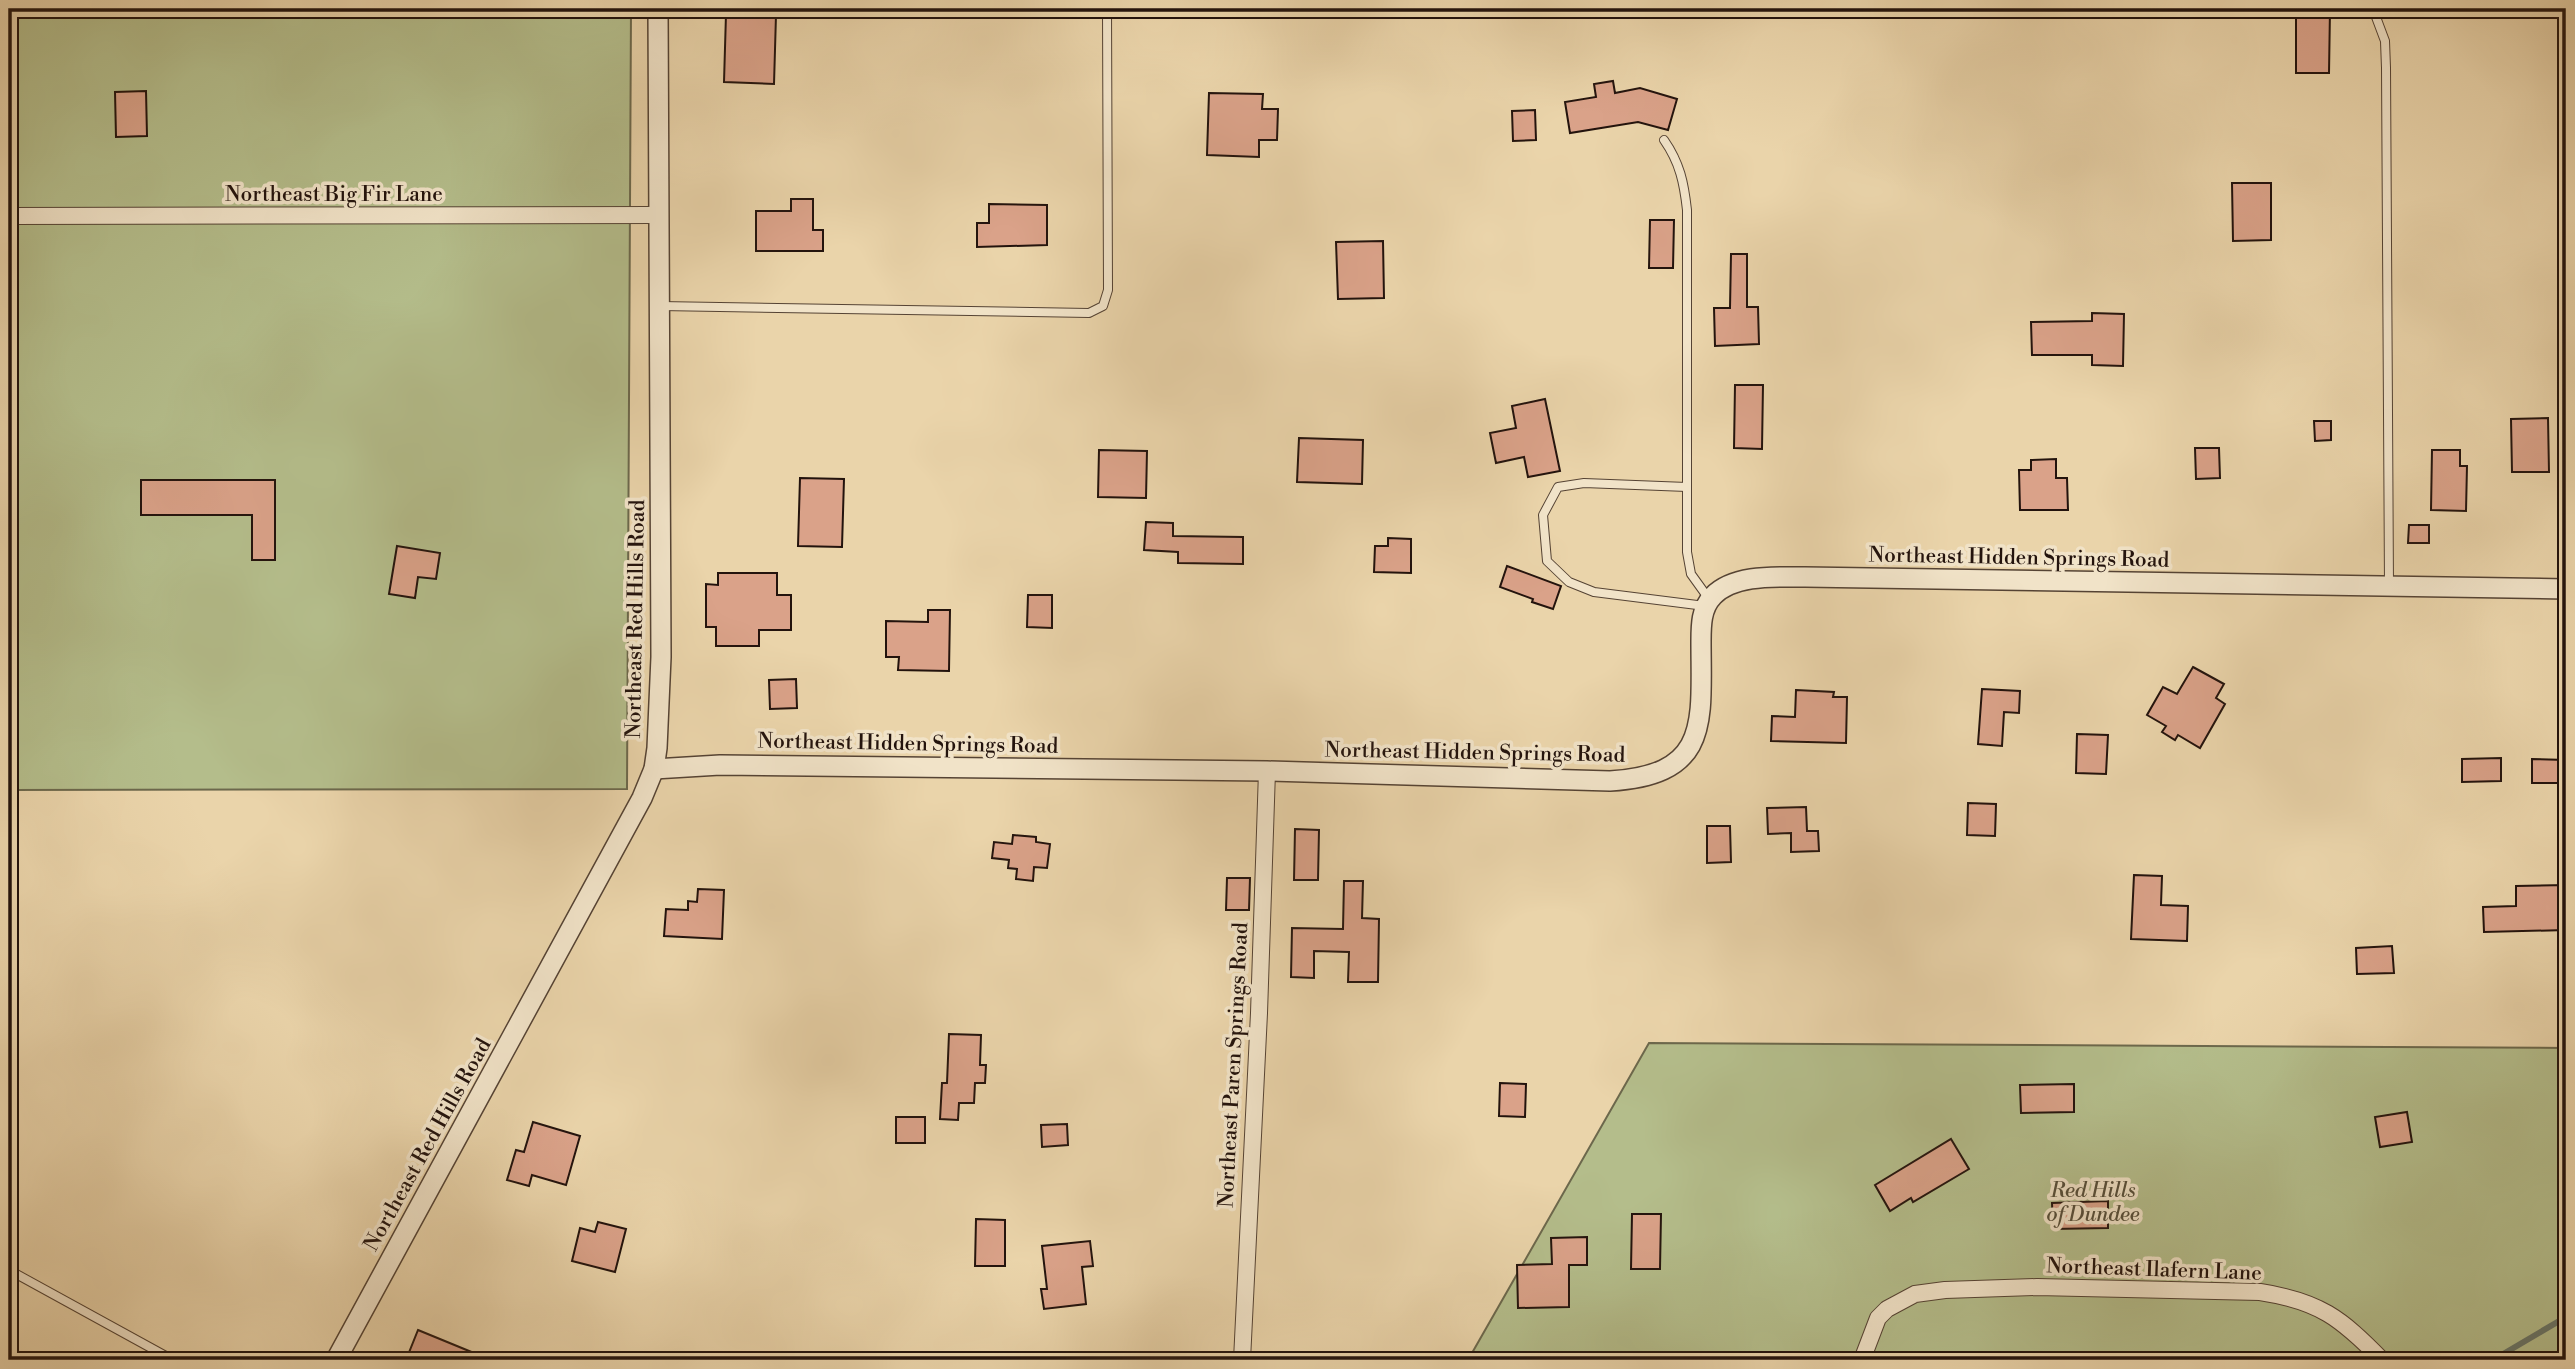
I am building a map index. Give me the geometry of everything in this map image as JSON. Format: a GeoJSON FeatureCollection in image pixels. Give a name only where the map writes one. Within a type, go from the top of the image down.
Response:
{"type":"FeatureCollection","features":[{"type":"Feature","properties":{"kind":"street","name":"Northeast Red Hills Road"},"geometry":{"type":"LineString","coordinates":[[336,1360],[583,909],[642,798],[654,769],[660,720],[662,657],[658,9]]}},
{"type":"Feature","properties":{"kind":"street","name":"Northeast Big Fir Lane"},"geometry":{"type":"LineString","coordinates":[[9,216],[659,215]]}},
{"type":"Feature","properties":{"kind":"street","name":"Northeast Hidden Springs Road"},"geometry":{"type":"LineString","coordinates":[[654,769],[720,765],[1267,771],[1611,781],[1653,776],[1679,761],[1699,724],[1701,626],[1707,603],[1725,588],[1740,582],[1805,577],[2566,589]]}},
{"type":"Feature","properties":{"kind":"street","name":"Northeast Paren Springs Road"},"geometry":{"type":"LineString","coordinates":[[1242,1360],[1267,771]]}},
{"type":"Feature","properties":{"kind":"street","name":"Northeast Ilafern Lane"},"geometry":{"type":"LineString","coordinates":[[1862,1360],[1878,1318],[1905,1298],[1937,1291],[1987,1288],[2260,1292],[2294,1298],[2327,1312],[2357,1334],[2382,1360]]}},
{"type":"Feature","properties":{"kind":"lane"},"geometry":{"type":"LineString","coordinates":[[659,306],[1089,313],[1103,306],[1108,290],[1107,9]]}},
{"type":"Feature","properties":{"kind":"lane"},"geometry":{"type":"LineString","coordinates":[[2373,9],[2385,41],[2386,68],[2389,586]]}},
{"type":"Feature","properties":{"kind":"lane"},"geometry":{"type":"LineString","coordinates":[[1664,141],[1675,156],[1684,180],[1687,210],[1687,552],[1692,574],[1707,603]]}},
{"type":"Feature","properties":{"kind":"lane"},"geometry":{"type":"LineString","coordinates":[[1687,487],[1595,483],[1558,487],[1543,516],[1547,561],[1569,582],[1594,592],[1707,603]]}},
{"type":"Feature","properties":{"kind":"lane"},"geometry":{"type":"LineString","coordinates":[[9,1270],[173,1360]]}},
{"type":"Feature","properties":{"kind":"green space"},"geometry":{"type":"Polygon","coordinates":[[[9,9],[631,9],[627,789],[9,790],[9,9]]]}},
{"type":"Feature","properties":{"kind":"green space","name":"Red Hills of Dundee"},"geometry":{"type":"Polygon","coordinates":[[[1649,1043],[2566,1048],[2566,1360],[1468,1360],[1649,1043]]]}},
{"type":"Feature","properties":{"kind":"building"},"geometry":{"type":"Polygon","coordinates":[[[2296,9],[2330,9],[2329,73],[2296,73],[2296,9]]]}},
{"type":"Feature","properties":{"kind":"building"},"geometry":{"type":"Polygon","coordinates":[[[726,14],[776,15],[774,84],[724,82],[726,14]]]}},
{"type":"Feature","properties":{"kind":"building"},"geometry":{"type":"Polygon","coordinates":[[[1613,81],[1615,93],[1640,88],[1677,99],[1668,130],[1638,122],[1570,133],[1565,102],[1596,97],[1594,84],[1613,81]]]}},
{"type":"Feature","properties":{"kind":"building"},"geometry":{"type":"Polygon","coordinates":[[[146,91],[147,136],[116,137],[115,92],[146,91]]]}},
{"type":"Feature","properties":{"kind":"building"},"geometry":{"type":"Polygon","coordinates":[[[1209,93],[1263,94],[1262,109],[1278,109],[1277,140],[1259,140],[1259,157],[1207,155],[1209,93]]]}},
{"type":"Feature","properties":{"kind":"building"},"geometry":{"type":"Polygon","coordinates":[[[1535,110],[1536,140],[1513,141],[1512,111],[1535,110]]]}},
{"type":"Feature","properties":{"kind":"building"},"geometry":{"type":"Polygon","coordinates":[[[2232,183],[2271,183],[2271,240],[2233,241],[2232,183]]]}},
{"type":"Feature","properties":{"kind":"building"},"geometry":{"type":"Polygon","coordinates":[[[791,199],[813,199],[813,230],[823,230],[823,251],[756,251],[756,211],[791,211],[791,199]]]}},
{"type":"Feature","properties":{"kind":"building"},"geometry":{"type":"Polygon","coordinates":[[[989,204],[1047,205],[1047,245],[977,247],[977,223],[989,223],[989,204]]]}},
{"type":"Feature","properties":{"kind":"building"},"geometry":{"type":"Polygon","coordinates":[[[1650,220],[1674,220],[1673,268],[1649,268],[1650,220]]]}},
{"type":"Feature","properties":{"kind":"building"},"geometry":{"type":"Polygon","coordinates":[[[1383,241],[1384,298],[1338,299],[1336,242],[1383,241]]]}},
{"type":"Feature","properties":{"kind":"building"},"geometry":{"type":"Polygon","coordinates":[[[1731,254],[1747,254],[1747,307],[1758,307],[1759,344],[1715,346],[1714,308],[1730,308],[1731,254]]]}},
{"type":"Feature","properties":{"kind":"building"},"geometry":{"type":"Polygon","coordinates":[[[2092,313],[2124,314],[2123,366],[2092,365],[2092,355],[2032,355],[2031,322],[2092,321],[2092,313]]]}},
{"type":"Feature","properties":{"kind":"building"},"geometry":{"type":"Polygon","coordinates":[[[1735,385],[1763,385],[1762,449],[1734,448],[1735,385]]]}},
{"type":"Feature","properties":{"kind":"building"},"geometry":{"type":"Polygon","coordinates":[[[1545,399],[1560,471],[1528,477],[1524,457],[1496,463],[1490,433],[1516,428],[1512,406],[1545,399]]]}},
{"type":"Feature","properties":{"kind":"building"},"geometry":{"type":"Polygon","coordinates":[[[2548,418],[2549,472],[2512,472],[2511,419],[2548,418]]]}},
{"type":"Feature","properties":{"kind":"building"},"geometry":{"type":"Polygon","coordinates":[[[2314,421],[2331,421],[2331,440],[2315,441],[2314,421]]]}},
{"type":"Feature","properties":{"kind":"building"},"geometry":{"type":"Polygon","coordinates":[[[1299,438],[1363,440],[1362,484],[1297,482],[1299,438]]]}},
{"type":"Feature","properties":{"kind":"building"},"geometry":{"type":"Polygon","coordinates":[[[2195,448],[2219,448],[2220,478],[2196,479],[2195,448]]]}},
{"type":"Feature","properties":{"kind":"building"},"geometry":{"type":"Polygon","coordinates":[[[1099,450],[1147,451],[1146,498],[1098,497],[1099,450]]]}},
{"type":"Feature","properties":{"kind":"building"},"geometry":{"type":"Polygon","coordinates":[[[2432,450],[2460,450],[2460,466],[2467,466],[2466,511],[2431,510],[2432,450]]]}},
{"type":"Feature","properties":{"kind":"building"},"geometry":{"type":"Polygon","coordinates":[[[2056,459],[2056,478],[2067,478],[2068,510],[2020,510],[2019,470],[2031,470],[2031,460],[2056,459]]]}},
{"type":"Feature","properties":{"kind":"building"},"geometry":{"type":"Polygon","coordinates":[[[800,478],[844,479],[842,547],[798,546],[800,478]]]}},
{"type":"Feature","properties":{"kind":"building"},"geometry":{"type":"Polygon","coordinates":[[[141,480],[275,480],[275,560],[252,560],[252,515],[141,515],[141,480]]]}},
{"type":"Feature","properties":{"kind":"building"},"geometry":{"type":"Polygon","coordinates":[[[1146,522],[1173,523],[1173,536],[1243,537],[1243,564],[1178,563],[1178,552],[1144,550],[1146,522]]]}},
{"type":"Feature","properties":{"kind":"building"},"geometry":{"type":"Polygon","coordinates":[[[2409,525],[2429,525],[2429,543],[2408,543],[2409,525]]]}},
{"type":"Feature","properties":{"kind":"building"},"geometry":{"type":"Polygon","coordinates":[[[1388,538],[1411,539],[1411,573],[1374,572],[1375,546],[1388,546],[1388,538]]]}},
{"type":"Feature","properties":{"kind":"building"},"geometry":{"type":"Polygon","coordinates":[[[397,546],[440,553],[436,579],[418,577],[415,598],[389,594],[397,546]]]}},
{"type":"Feature","properties":{"kind":"building"},"geometry":{"type":"Polygon","coordinates":[[[1507,566],[1561,586],[1553,609],[1500,587],[1507,566]]]}},
{"type":"Feature","properties":{"kind":"building"},"geometry":{"type":"Polygon","coordinates":[[[718,573],[777,573],[777,595],[791,595],[791,630],[759,630],[759,646],[716,646],[716,627],[706,627],[706,584],[718,585],[718,573]]]}},
{"type":"Feature","properties":{"kind":"building"},"geometry":{"type":"Polygon","coordinates":[[[1028,595],[1052,595],[1052,628],[1027,627],[1028,595]]]}},
{"type":"Feature","properties":{"kind":"building"},"geometry":{"type":"Polygon","coordinates":[[[928,610],[950,610],[949,671],[898,670],[899,657],[886,657],[886,621],[928,622],[928,610]]]}},
{"type":"Feature","properties":{"kind":"building"},"geometry":{"type":"Polygon","coordinates":[[[2193,667],[2224,684],[2216,698],[2225,704],[2200,748],[2178,735],[2175,740],[2162,732],[2166,726],[2147,715],[2163,687],[2177,694],[2193,667]]]}},
{"type":"Feature","properties":{"kind":"building"},"geometry":{"type":"Polygon","coordinates":[[[796,679],[797,708],[770,709],[769,680],[796,679]]]}},
{"type":"Feature","properties":{"kind":"building"},"geometry":{"type":"Polygon","coordinates":[[[1982,689],[2020,691],[2019,713],[2004,712],[2002,746],[1978,744],[1982,689]]]}},
{"type":"Feature","properties":{"kind":"building"},"geometry":{"type":"Polygon","coordinates":[[[1796,690],[1834,692],[1833,697],[1847,697],[1846,743],[1771,741],[1772,716],[1795,717],[1796,690]]]}},
{"type":"Feature","properties":{"kind":"building"},"geometry":{"type":"Polygon","coordinates":[[[2077,734],[2108,735],[2106,774],[2076,773],[2077,734]]]}},
{"type":"Feature","properties":{"kind":"building"},"geometry":{"type":"Polygon","coordinates":[[[2501,758],[2501,781],[2462,782],[2462,759],[2501,758]]]}},
{"type":"Feature","properties":{"kind":"building"},"geometry":{"type":"Polygon","coordinates":[[[2532,759],[2566,760],[2566,783],[2532,783],[2532,759]]]}},
{"type":"Feature","properties":{"kind":"building"},"geometry":{"type":"Polygon","coordinates":[[[1968,803],[1996,804],[1995,836],[1967,835],[1968,803]]]}},
{"type":"Feature","properties":{"kind":"building"},"geometry":{"type":"Polygon","coordinates":[[[1806,807],[1807,831],[1818,831],[1819,851],[1791,852],[1791,833],[1768,834],[1767,808],[1806,807]]]}},
{"type":"Feature","properties":{"kind":"building"},"geometry":{"type":"Polygon","coordinates":[[[1707,826],[1730,826],[1731,862],[1707,863],[1707,826]]]}},
{"type":"Feature","properties":{"kind":"building"},"geometry":{"type":"Polygon","coordinates":[[[1295,829],[1319,830],[1318,880],[1294,880],[1295,829]]]}},
{"type":"Feature","properties":{"kind":"building"},"geometry":{"type":"Polygon","coordinates":[[[1013,835],[1036,837],[1036,842],[1050,844],[1047,868],[1034,867],[1033,881],[1016,879],[1017,869],[1008,868],[1009,860],[992,858],[994,842],[1012,844],[1013,835]]]}},
{"type":"Feature","properties":{"kind":"building"},"geometry":{"type":"Polygon","coordinates":[[[2134,875],[2162,876],[2161,905],[2188,906],[2187,941],[2131,939],[2134,875]]]}},
{"type":"Feature","properties":{"kind":"building"},"geometry":{"type":"Polygon","coordinates":[[[1227,878],[1250,878],[1249,910],[1226,910],[1227,878]]]}},
{"type":"Feature","properties":{"kind":"building"},"geometry":{"type":"Polygon","coordinates":[[[1344,881],[1363,881],[1362,918],[1379,919],[1378,982],[1348,982],[1349,952],[1314,951],[1314,978],[1291,977],[1292,928],[1343,929],[1344,881]]]}},
{"type":"Feature","properties":{"kind":"building"},"geometry":{"type":"Polygon","coordinates":[[[2566,885],[2566,930],[2484,932],[2483,907],[2516,906],[2516,886],[2566,885]]]}},
{"type":"Feature","properties":{"kind":"building"},"geometry":{"type":"Polygon","coordinates":[[[698,889],[724,890],[722,939],[664,936],[666,909],[688,910],[688,901],[697,902],[698,889]]]}},
{"type":"Feature","properties":{"kind":"building"},"geometry":{"type":"Polygon","coordinates":[[[2392,946],[2394,973],[2357,974],[2356,948],[2392,946]]]}},
{"type":"Feature","properties":{"kind":"building"},"geometry":{"type":"Polygon","coordinates":[[[949,1034],[981,1035],[980,1065],[986,1065],[985,1083],[975,1083],[974,1103],[959,1103],[958,1120],[940,1119],[942,1083],[947,1083],[949,1034]]]}},
{"type":"Feature","properties":{"kind":"building"},"geometry":{"type":"Polygon","coordinates":[[[1500,1083],[1526,1084],[1525,1117],[1499,1116],[1500,1083]]]}},
{"type":"Feature","properties":{"kind":"building"},"geometry":{"type":"Polygon","coordinates":[[[2074,1084],[2074,1112],[2021,1113],[2020,1085],[2074,1084]]]}},
{"type":"Feature","properties":{"kind":"building"},"geometry":{"type":"Polygon","coordinates":[[[2407,1112],[2412,1142],[2380,1147],[2375,1117],[2407,1112]]]}},
{"type":"Feature","properties":{"kind":"building"},"geometry":{"type":"Polygon","coordinates":[[[896,1117],[925,1117],[925,1143],[896,1143],[896,1117]]]}},
{"type":"Feature","properties":{"kind":"building"},"geometry":{"type":"Polygon","coordinates":[[[533,1122],[580,1136],[566,1185],[532,1175],[529,1186],[507,1180],[516,1150],[524,1152],[533,1122]]]}},
{"type":"Feature","properties":{"kind":"building"},"geometry":{"type":"Polygon","coordinates":[[[1067,1124],[1068,1145],[1042,1147],[1041,1125],[1067,1124]]]}},
{"type":"Feature","properties":{"kind":"building"},"geometry":{"type":"Polygon","coordinates":[[[1951,1139],[1969,1169],[1913,1202],[1911,1198],[1890,1211],[1875,1185],[1951,1139]]]}},
{"type":"Feature","properties":{"kind":"building"},"geometry":{"type":"Polygon","coordinates":[[[2108,1201],[2108,1228],[2053,1229],[2052,1203],[2108,1201]]]}},
{"type":"Feature","properties":{"kind":"building"},"geometry":{"type":"Polygon","coordinates":[[[1632,1214],[1661,1214],[1660,1269],[1631,1269],[1632,1214]]]}},
{"type":"Feature","properties":{"kind":"building"},"geometry":{"type":"Polygon","coordinates":[[[976,1219],[1005,1220],[1005,1266],[975,1266],[976,1219]]]}},
{"type":"Feature","properties":{"kind":"building"},"geometry":{"type":"Polygon","coordinates":[[[598,1222],[626,1229],[615,1272],[572,1261],[580,1228],[595,1232],[598,1222]]]}},
{"type":"Feature","properties":{"kind":"building"},"geometry":{"type":"Polygon","coordinates":[[[1587,1237],[1587,1265],[1569,1265],[1569,1307],[1518,1308],[1517,1265],[1552,1264],[1551,1238],[1587,1237]]]}},
{"type":"Feature","properties":{"kind":"building"},"geometry":{"type":"Polygon","coordinates":[[[1090,1241],[1093,1266],[1082,1267],[1086,1304],[1044,1309],[1041,1289],[1047,1289],[1042,1246],[1090,1241]]]}},
{"type":"Feature","properties":{"kind":"building"},"geometry":{"type":"Polygon","coordinates":[[[418,1330],[491,1360],[406,1360],[418,1330]]]}},
{"type":"Feature","properties":{"kind":"waterway"},"geometry":{"type":"LineString","coordinates":[[2493,1360],[2566,1317]]}}]}
